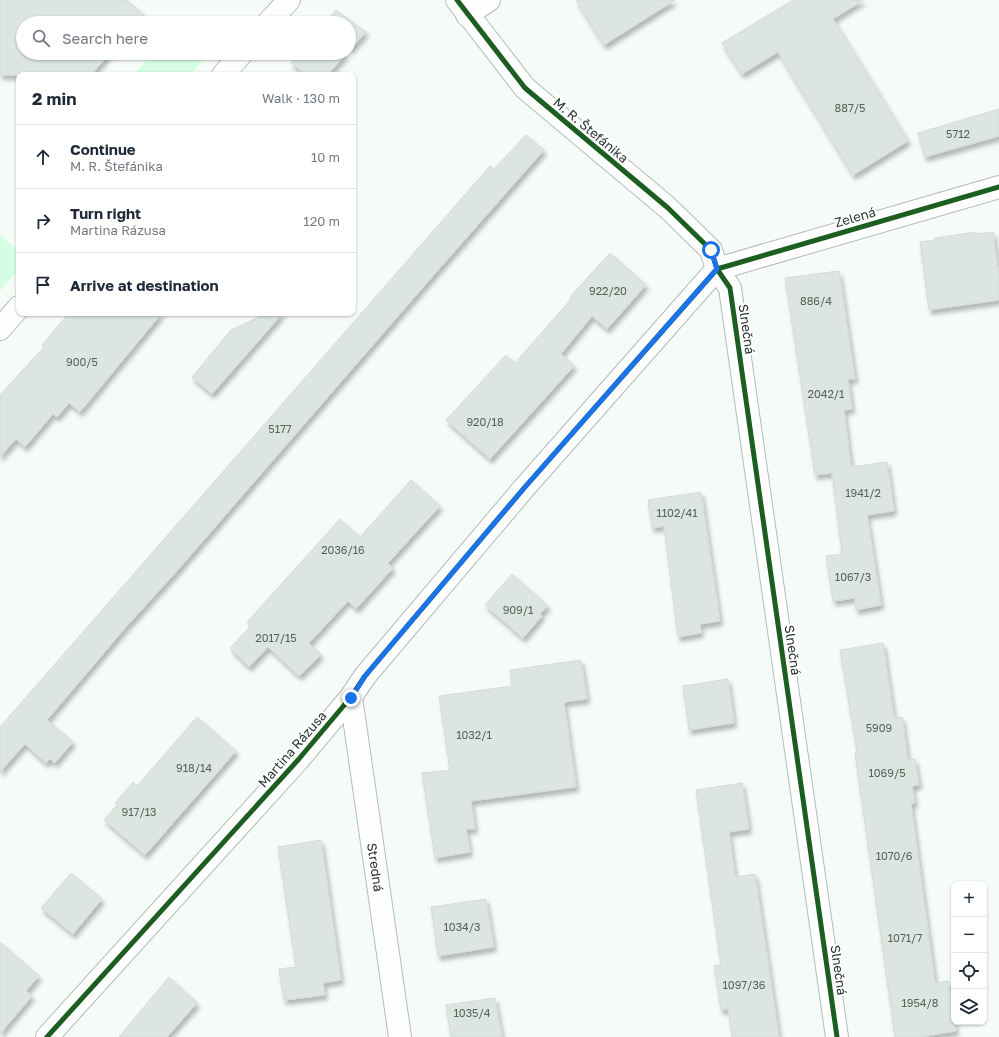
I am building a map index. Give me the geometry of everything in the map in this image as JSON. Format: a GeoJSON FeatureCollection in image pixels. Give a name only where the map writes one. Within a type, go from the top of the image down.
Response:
{"type":"FeatureCollection","features":[{"type":"Feature","properties":{"kind":"street"},"geometry":{"type":"LineString","coordinates":[[274,16],[288,0]]}},
{"type":"Feature","properties":{"kind":"street"},"geometry":{"type":"LineString","coordinates":[[462,7],[489,0]]}},
{"type":"Feature","properties":{"kind":"street","name":"M. R. Štefánika"},"geometry":{"type":"LineString","coordinates":[[462,7],[525,88],[668,208],[711,250],[717,269]]}},
{"type":"Feature","properties":{"kind":"street"},"geometry":{"type":"LineString","coordinates":[[226,72],[236,60]]}},
{"type":"Feature","properties":{"kind":"street","name":"Zelená"},"geometry":{"type":"LineString","coordinates":[[717,269],[999,187]]}},
{"type":"Feature","properties":{"kind":"street","name":"Martina Rázusa"},"geometry":{"type":"LineString","coordinates":[[47,1037],[298,760],[351,698],[365,676],[525,487],[717,269]]}},
{"type":"Feature","properties":{"kind":"street","name":"Slnečná"},"geometry":{"type":"LineString","coordinates":[[717,269],[730,288],[837,1037]]}},
{"type":"Feature","properties":{"kind":"street"},"geometry":{"type":"LineString","coordinates":[[0,329],[16,310]]}},
{"type":"Feature","properties":{"kind":"street","name":"Stredná"},"geometry":{"type":"LineString","coordinates":[[351,698],[400,1037]]}},
{"type":"Feature","properties":{"kind":"green space"},"geometry":{"type":"Polygon","coordinates":[[[147,60],[203,60],[193,72],[136,72],[147,60]]]}},
{"type":"Feature","properties":{"kind":"green space"},"geometry":{"type":"Polygon","coordinates":[[[0,235],[16,248],[16,272],[0,291],[0,235]]]}},
{"type":"Feature","properties":{"kind":"building"},"geometry":{"type":"Polygon","coordinates":[[[0,0],[127,0],[144,15],[16,16],[16,60],[104,60],[94,72],[16,72],[16,75],[0,75],[0,0]]]}},
{"type":"Feature","properties":{"kind":"building"},"geometry":{"type":"Polygon","coordinates":[[[576,0],[675,0],[604,45],[576,0]]]}},
{"type":"Feature","properties":{"kind":"building"},"geometry":{"type":"Polygon","coordinates":[[[793,0],[863,0],[833,19],[908,141],[853,175],[778,52],[742,74],[722,43],[793,0]]]}},
{"type":"Feature","properties":{"kind":"building"},"geometry":{"type":"Polygon","coordinates":[[[336,10],[344,16],[331,16],[336,10]]]}},
{"type":"Feature","properties":{"kind":"building"},"geometry":{"type":"Polygon","coordinates":[[[356,25],[366,32],[356,43],[356,25]]]}},
{"type":"Feature","properties":{"kind":"building"},"geometry":{"type":"Polygon","coordinates":[[[293,60],[341,60],[330,72],[302,72],[291,63],[293,60]]]}},
{"type":"Feature","properties":{"kind":"building"},"geometry":{"type":"Polygon","coordinates":[[[999,109],[999,136],[925,157],[918,133],[999,109]]]}},
{"type":"Feature","properties":{"kind":"building"},"geometry":{"type":"Polygon","coordinates":[[[526,135],[544,150],[177,571],[126,627],[47,720],[73,742],[55,763],[50,759],[46,763],[25,744],[0,772],[0,727],[490,166],[494,169],[526,135]]]}},
{"type":"Feature","properties":{"kind":"building"},"geometry":{"type":"Polygon","coordinates":[[[976,232],[977,234],[993,232],[999,277],[999,300],[929,310],[920,242],[935,240],[935,238],[976,232]]]}},
{"type":"Feature","properties":{"kind":"building"},"geometry":{"type":"Polygon","coordinates":[[[610,253],[646,285],[607,329],[592,316],[561,354],[574,366],[490,459],[446,420],[506,355],[515,363],[572,298],[570,297],[610,253]]]}},
{"type":"Feature","properties":{"kind":"building"},"geometry":{"type":"Polygon","coordinates":[[[839,271],[855,379],[848,379],[852,409],[844,410],[851,467],[887,462],[894,511],[867,515],[881,605],[856,610],[855,598],[833,601],[826,556],[842,554],[832,473],[815,475],[785,278],[839,271]]]}},
{"type":"Feature","properties":{"kind":"building"},"geometry":{"type":"Polygon","coordinates":[[[66,316],[160,316],[80,412],[69,403],[57,417],[53,414],[25,447],[16,439],[0,457],[0,395],[44,347],[42,345],[66,316]]]}},
{"type":"Feature","properties":{"kind":"building"},"geometry":{"type":"Polygon","coordinates":[[[261,316],[280,316],[212,394],[192,377],[231,330],[261,316]]]}},
{"type":"Feature","properties":{"kind":"building"},"geometry":{"type":"Polygon","coordinates":[[[411,480],[440,506],[388,563],[393,568],[356,609],[348,601],[309,643],[321,655],[299,676],[268,647],[249,667],[230,648],[251,626],[247,622],[340,519],[360,537],[411,480]]]}},
{"type":"Feature","properties":{"kind":"building"},"geometry":{"type":"Polygon","coordinates":[[[701,492],[720,621],[700,624],[701,633],[678,637],[664,526],[652,528],[648,500],[701,492]]]}},
{"type":"Feature","properties":{"kind":"building"},"geometry":{"type":"Polygon","coordinates":[[[512,574],[548,606],[540,614],[542,616],[523,638],[485,605],[512,574]]]}},
{"type":"Feature","properties":{"kind":"building"},"geometry":{"type":"Polygon","coordinates":[[[883,643],[894,718],[902,717],[908,760],[915,759],[919,785],[912,786],[915,803],[911,804],[935,983],[948,981],[951,1000],[951,1025],[955,1025],[956,1031],[920,1037],[895,1037],[855,753],[857,752],[840,650],[883,643]]]}},
{"type":"Feature","properties":{"kind":"building"},"geometry":{"type":"Polygon","coordinates":[[[581,660],[587,699],[564,702],[576,787],[471,801],[475,829],[466,829],[470,852],[435,858],[422,773],[450,770],[439,696],[512,686],[510,670],[581,660]]]}},
{"type":"Feature","properties":{"kind":"building"},"geometry":{"type":"Polygon","coordinates":[[[728,679],[734,723],[689,730],[683,686],[728,679]]]}},
{"type":"Feature","properties":{"kind":"building"},"geometry":{"type":"Polygon","coordinates":[[[197,717],[236,751],[145,855],[104,820],[117,805],[115,803],[133,782],[137,786],[197,717]]]}},
{"type":"Feature","properties":{"kind":"building"},"geometry":{"type":"Polygon","coordinates":[[[742,783],[749,829],[729,832],[735,877],[755,874],[779,1037],[732,1037],[728,1009],[721,1010],[714,966],[721,965],[696,790],[742,783]]]}},
{"type":"Feature","properties":{"kind":"building"},"geometry":{"type":"Polygon","coordinates":[[[321,840],[341,980],[323,983],[325,995],[284,1000],[279,969],[296,967],[278,847],[321,840]]]}},
{"type":"Feature","properties":{"kind":"building"},"geometry":{"type":"Polygon","coordinates":[[[71,873],[102,899],[73,934],[41,908],[71,873]]]}},
{"type":"Feature","properties":{"kind":"building"},"geometry":{"type":"Polygon","coordinates":[[[486,899],[494,947],[438,956],[431,907],[486,899]]]}},
{"type":"Feature","properties":{"kind":"building"},"geometry":{"type":"Polygon","coordinates":[[[0,942],[39,976],[26,991],[32,996],[0,1034],[0,942]]]}},
{"type":"Feature","properties":{"kind":"building"},"geometry":{"type":"Polygon","coordinates":[[[169,977],[197,1003],[167,1037],[119,1037],[169,977]]]}},
{"type":"Feature","properties":{"kind":"building"},"geometry":{"type":"Polygon","coordinates":[[[495,998],[502,1037],[451,1037],[446,1005],[495,998]]]}},
{"type":"Feature","properties":{"kind":"cycle path"},"geometry":{"type":"LineString","coordinates":[[457,0],[525,88],[668,208],[711,250],[717,269],[730,288],[837,1037]]}},
{"type":"Feature","properties":{"kind":"cycle path"},"geometry":{"type":"LineString","coordinates":[[717,269],[999,187]]}},
{"type":"Feature","properties":{"kind":"cycle path"},"geometry":{"type":"LineString","coordinates":[[47,1037],[298,760],[351,697],[365,676],[525,487],[717,269]]}},
{"type":"Feature","properties":{"kind":"route"},"geometry":{"type":"LineString","coordinates":[[351,698],[365,676],[525,487],[717,269],[711,250]]}}]}
